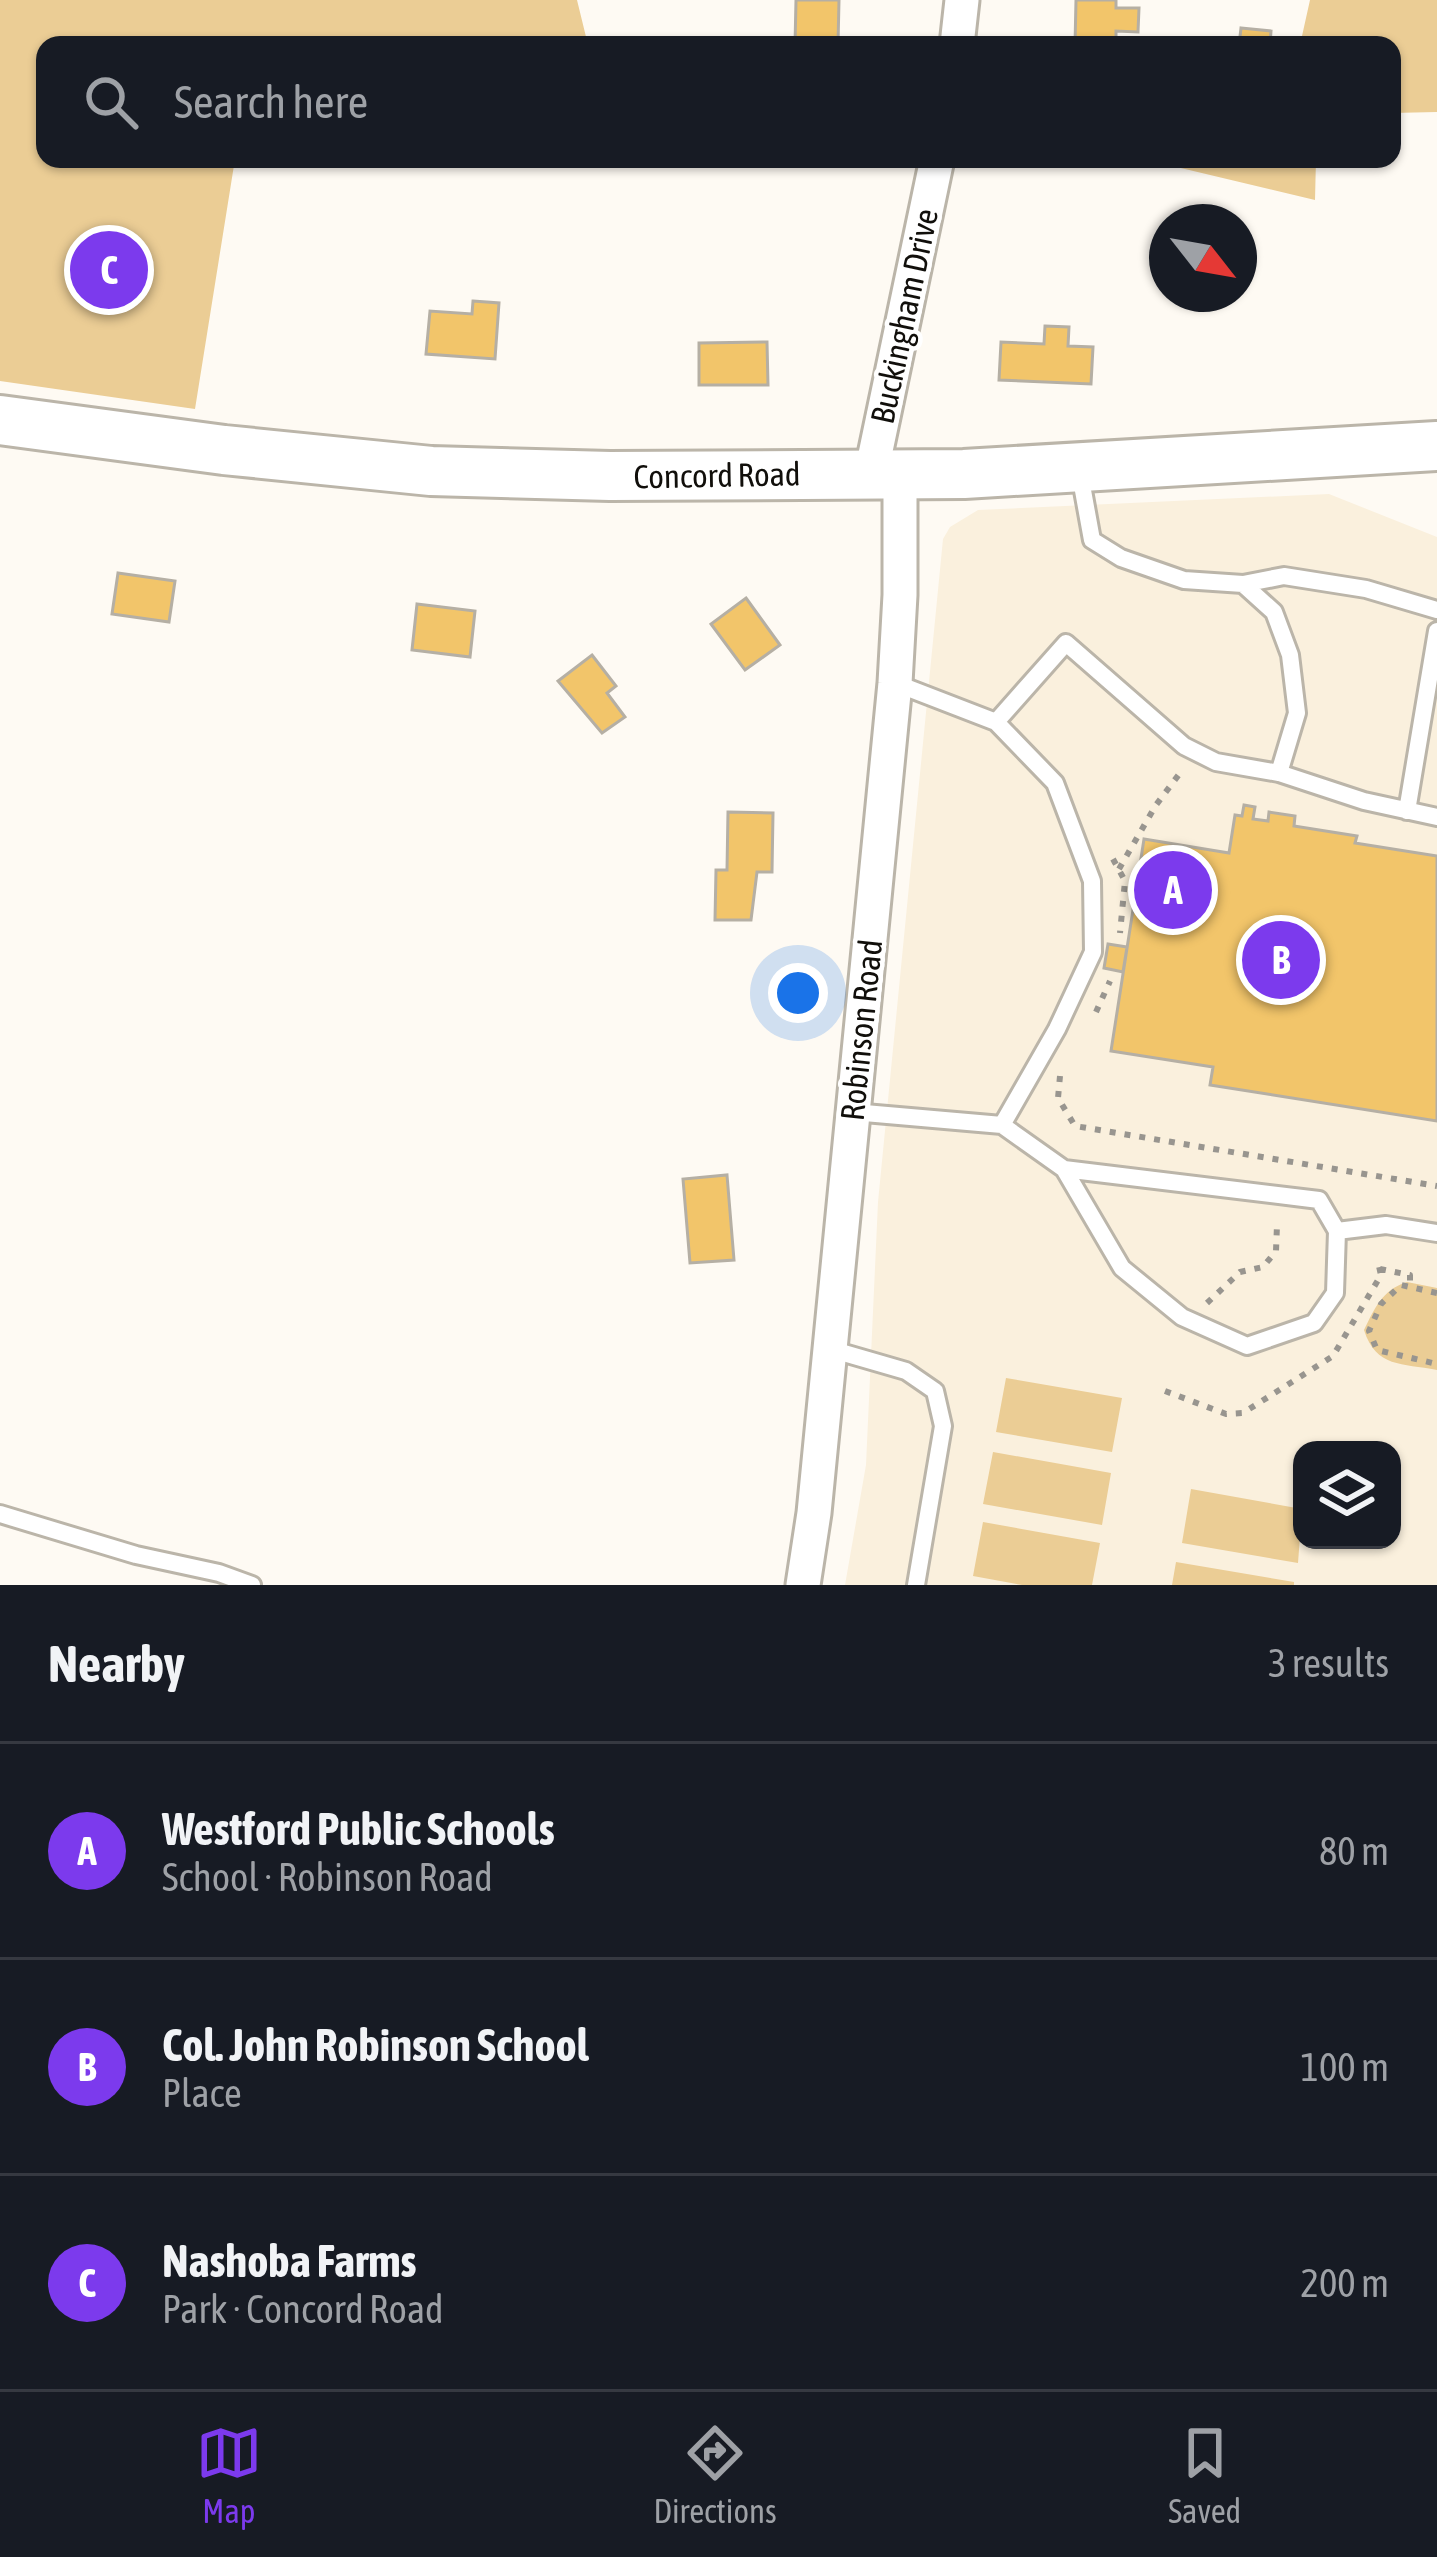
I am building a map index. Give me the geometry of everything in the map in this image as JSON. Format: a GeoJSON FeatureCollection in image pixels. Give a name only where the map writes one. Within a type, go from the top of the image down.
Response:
{"type":"FeatureCollection","features":[{"type":"Feature","properties":{"kind":"main road","name":"Concord Road"},"geometry":{"type":"LineString","coordinates":[[0,420],[431,471],[610,476],[1078,468],[1437,446]]}},
{"type":"Feature","properties":{"kind":"street"},"geometry":{"type":"LineString","coordinates":[[959,36],[962,0]]}},
{"type":"Feature","properties":{"kind":"street","name":"Buckingham Drive"},"geometry":{"type":"LineString","coordinates":[[885,474],[936,168]]}},
{"type":"Feature","properties":{"kind":"street","name":"Robinson Road"},"geometry":{"type":"LineString","coordinates":[[802,1585],[814,1513],[895,683],[900,595],[885,474]]}},
{"type":"Feature","properties":{"kind":"lane"},"geometry":{"type":"LineString","coordinates":[[1078,468],[1092,539],[1121,558],[1184,580],[1243,584],[1284,576],[1366,590],[1437,610]]}},
{"type":"Feature","properties":{"kind":"lane"},"geometry":{"type":"LineString","coordinates":[[1243,584],[1274,612],[1290,655],[1297,712],[1279,773]]}},
{"type":"Feature","properties":{"kind":"lane"},"geometry":{"type":"LineString","coordinates":[[1407,811],[1437,631]]}},
{"type":"Feature","properties":{"kind":"lane"},"geometry":{"type":"LineString","coordinates":[[996,722],[1066,643],[1196,752],[1216,762],[1279,773],[1364,802],[1437,817]]}},
{"type":"Feature","properties":{"kind":"lane"},"geometry":{"type":"LineString","coordinates":[[895,683],[996,722],[1055,783],[1092,881],[1093,952],[1057,1029],[1002,1125]]}},
{"type":"Feature","properties":{"kind":"lane"},"geometry":{"type":"LineString","coordinates":[[853,1112],[1002,1125],[1064,1169],[1122,1268],[1182,1317],[1247,1346],[1314,1323],[1335,1293],[1337,1231],[1319,1200],[1064,1169]]}},
{"type":"Feature","properties":{"kind":"lane"},"geometry":{"type":"LineString","coordinates":[[1337,1231],[1386,1225],[1437,1233]]}},
{"type":"Feature","properties":{"kind":"lane"},"geometry":{"type":"LineString","coordinates":[[830,1349],[906,1371],[934,1391],[943,1426],[916,1585]]}},
{"type":"Feature","properties":{"kind":"lane"},"geometry":{"type":"LineString","coordinates":[[0,1514],[252,1585]]}},
{"type":"Feature","properties":{"kind":"path"},"geometry":{"type":"LineString","coordinates":[[1118,869],[1156,805],[1196,752]]}},
{"type":"Feature","properties":{"kind":"path"},"geometry":{"type":"LineString","coordinates":[[1108,848],[1125,881],[1116,952]]}},
{"type":"Feature","properties":{"kind":"path"},"geometry":{"type":"LineString","coordinates":[[1096,1011],[1108,991],[1112,971]]}},
{"type":"Feature","properties":{"kind":"path"},"geometry":{"type":"LineString","coordinates":[[1068,1061],[1060,1076],[1058,1098],[1075,1126],[1437,1186]]}},
{"type":"Feature","properties":{"kind":"path"},"geometry":{"type":"LineString","coordinates":[[1205,1305],[1240,1271],[1264,1267],[1276,1251],[1277,1225]]}},
{"type":"Feature","properties":{"kind":"path"},"geometry":{"type":"LineString","coordinates":[[1165,1390],[1226,1414],[1243,1413],[1333,1356],[1382,1275],[1379,1265],[1410,1275],[1410,1287]]}},
{"type":"Feature","properties":{"kind":"path"},"geometry":{"type":"LineString","coordinates":[[1437,1293],[1401,1285],[1381,1304],[1369,1331],[1377,1350],[1437,1364]]}},
{"type":"Feature","properties":{"kind":"shaded area"},"geometry":{"type":"Polygon","coordinates":[[[0,0],[577,0],[586,36],[36,36],[36,168],[234,168],[195,409],[0,381],[0,0]]]}},
{"type":"Feature","properties":{"kind":"shaded area"},"geometry":{"type":"Polygon","coordinates":[[[1310,0],[1437,0],[1437,112],[1401,113],[1401,36],[1302,36],[1310,0]]]}},
{"type":"Feature","properties":{"kind":"shaded area"},"geometry":{"type":"Polygon","coordinates":[[[1181,168],[1316,168],[1315,200],[1181,168]]]}},
{"type":"Feature","properties":{"kind":"shaded area"},"geometry":{"type":"Polygon","coordinates":[[[1329,494],[1437,537],[1437,1585],[845,1585],[866,1465],[878,1202],[943,539],[950,527],[978,510],[1329,494]]]}},
{"type":"Feature","properties":{"kind":"shaded area"},"geometry":{"type":"Polygon","coordinates":[[[1407,1282],[1437,1288],[1437,1370],[1383,1358],[1364,1330],[1385,1295],[1407,1282]]]}},
{"type":"Feature","properties":{"kind":"shaded area"},"geometry":{"type":"Polygon","coordinates":[[[1006,1378],[1122,1398],[1112,1452],[996,1432],[1006,1378]]]}},
{"type":"Feature","properties":{"kind":"shaded area"},"geometry":{"type":"Polygon","coordinates":[[[993,1452],[1111,1473],[1102,1525],[983,1504],[993,1452]]]}},
{"type":"Feature","properties":{"kind":"shaded area"},"geometry":{"type":"Polygon","coordinates":[[[1191,1489],[1293,1507],[1293,1549],[1299,1549],[1298,1563],[1182,1543],[1191,1489]]]}},
{"type":"Feature","properties":{"kind":"shaded area"},"geometry":{"type":"Polygon","coordinates":[[[983,1522],[1100,1543],[1092,1585],[1022,1585],[973,1576],[983,1522]]]}},
{"type":"Feature","properties":{"kind":"shaded area"},"geometry":{"type":"Polygon","coordinates":[[[1176,1562],[1294,1582],[1294,1585],[1172,1585],[1176,1562]]]}},
{"type":"Feature","properties":{"kind":"building"},"geometry":{"type":"Polygon","coordinates":[[[796,0],[839,0],[838,36],[795,36],[796,0]]]}},
{"type":"Feature","properties":{"kind":"building"},"geometry":{"type":"Polygon","coordinates":[[[1076,0],[1116,0],[1116,8],[1139,8],[1138,32],[1075,36],[1076,0]]]}},
{"type":"Feature","properties":{"kind":"building"},"geometry":{"type":"Polygon","coordinates":[[[1241,28],[1271,31],[1271,36],[1240,36],[1241,28]]]}},
{"type":"Feature","properties":{"kind":"building"},"geometry":{"type":"Polygon","coordinates":[[[473,301],[499,303],[495,359],[426,354],[430,311],[472,314],[473,301]]]}},
{"type":"Feature","properties":{"kind":"building"},"geometry":{"type":"Polygon","coordinates":[[[1045,326],[1069,327],[1068,346],[1093,347],[1091,384],[999,380],[1001,342],[1044,344],[1045,326]]]}},
{"type":"Feature","properties":{"kind":"building"},"geometry":{"type":"Polygon","coordinates":[[[767,342],[768,385],[699,385],[699,343],[767,342]]]}},
{"type":"Feature","properties":{"kind":"building"},"geometry":{"type":"Polygon","coordinates":[[[118,573],[175,581],[169,622],[112,614],[118,573]]]}},
{"type":"Feature","properties":{"kind":"building"},"geometry":{"type":"Polygon","coordinates":[[[746,598],[780,645],[745,670],[711,624],[746,598]]]}},
{"type":"Feature","properties":{"kind":"building"},"geometry":{"type":"Polygon","coordinates":[[[417,604],[475,611],[470,657],[412,650],[417,604]]]}},
{"type":"Feature","properties":{"kind":"building"},"geometry":{"type":"Polygon","coordinates":[[[592,655],[616,686],[607,693],[625,717],[602,733],[558,681],[592,655]]]}},
{"type":"Feature","properties":{"kind":"building"},"geometry":{"type":"Polygon","coordinates":[[[1244,805],[1255,807],[1253,819],[1268,821],[1269,812],[1295,816],[1294,826],[1357,836],[1355,843],[1437,856],[1437,1121],[1210,1085],[1213,1067],[1111,1051],[1144,839],[1229,853],[1235,815],[1242,816],[1244,805]]]}},
{"type":"Feature","properties":{"kind":"building"},"geometry":{"type":"Polygon","coordinates":[[[728,812],[773,813],[772,872],[757,872],[751,920],[715,920],[716,870],[727,870],[728,812]]]}},
{"type":"Feature","properties":{"kind":"building"},"geometry":{"type":"Polygon","coordinates":[[[1108,944],[1127,947],[1123,972],[1104,968],[1108,944]]]}},
{"type":"Feature","properties":{"kind":"building"},"geometry":{"type":"Polygon","coordinates":[[[727,1175],[734,1260],[690,1263],[683,1179],[727,1175]]]}},
{"type":"Feature","properties":{"kind":"place","name":"Nashoba Farms"},"geometry":{"type":"Point","coordinates":[109,270]}},
{"type":"Feature","properties":{"kind":"place","name":"Westford Public Schools"},"geometry":{"type":"Point","coordinates":[1173,890]}},
{"type":"Feature","properties":{"kind":"place","name":"Col. John Robinson School"},"geometry":{"type":"Point","coordinates":[1281,960]}}]}
